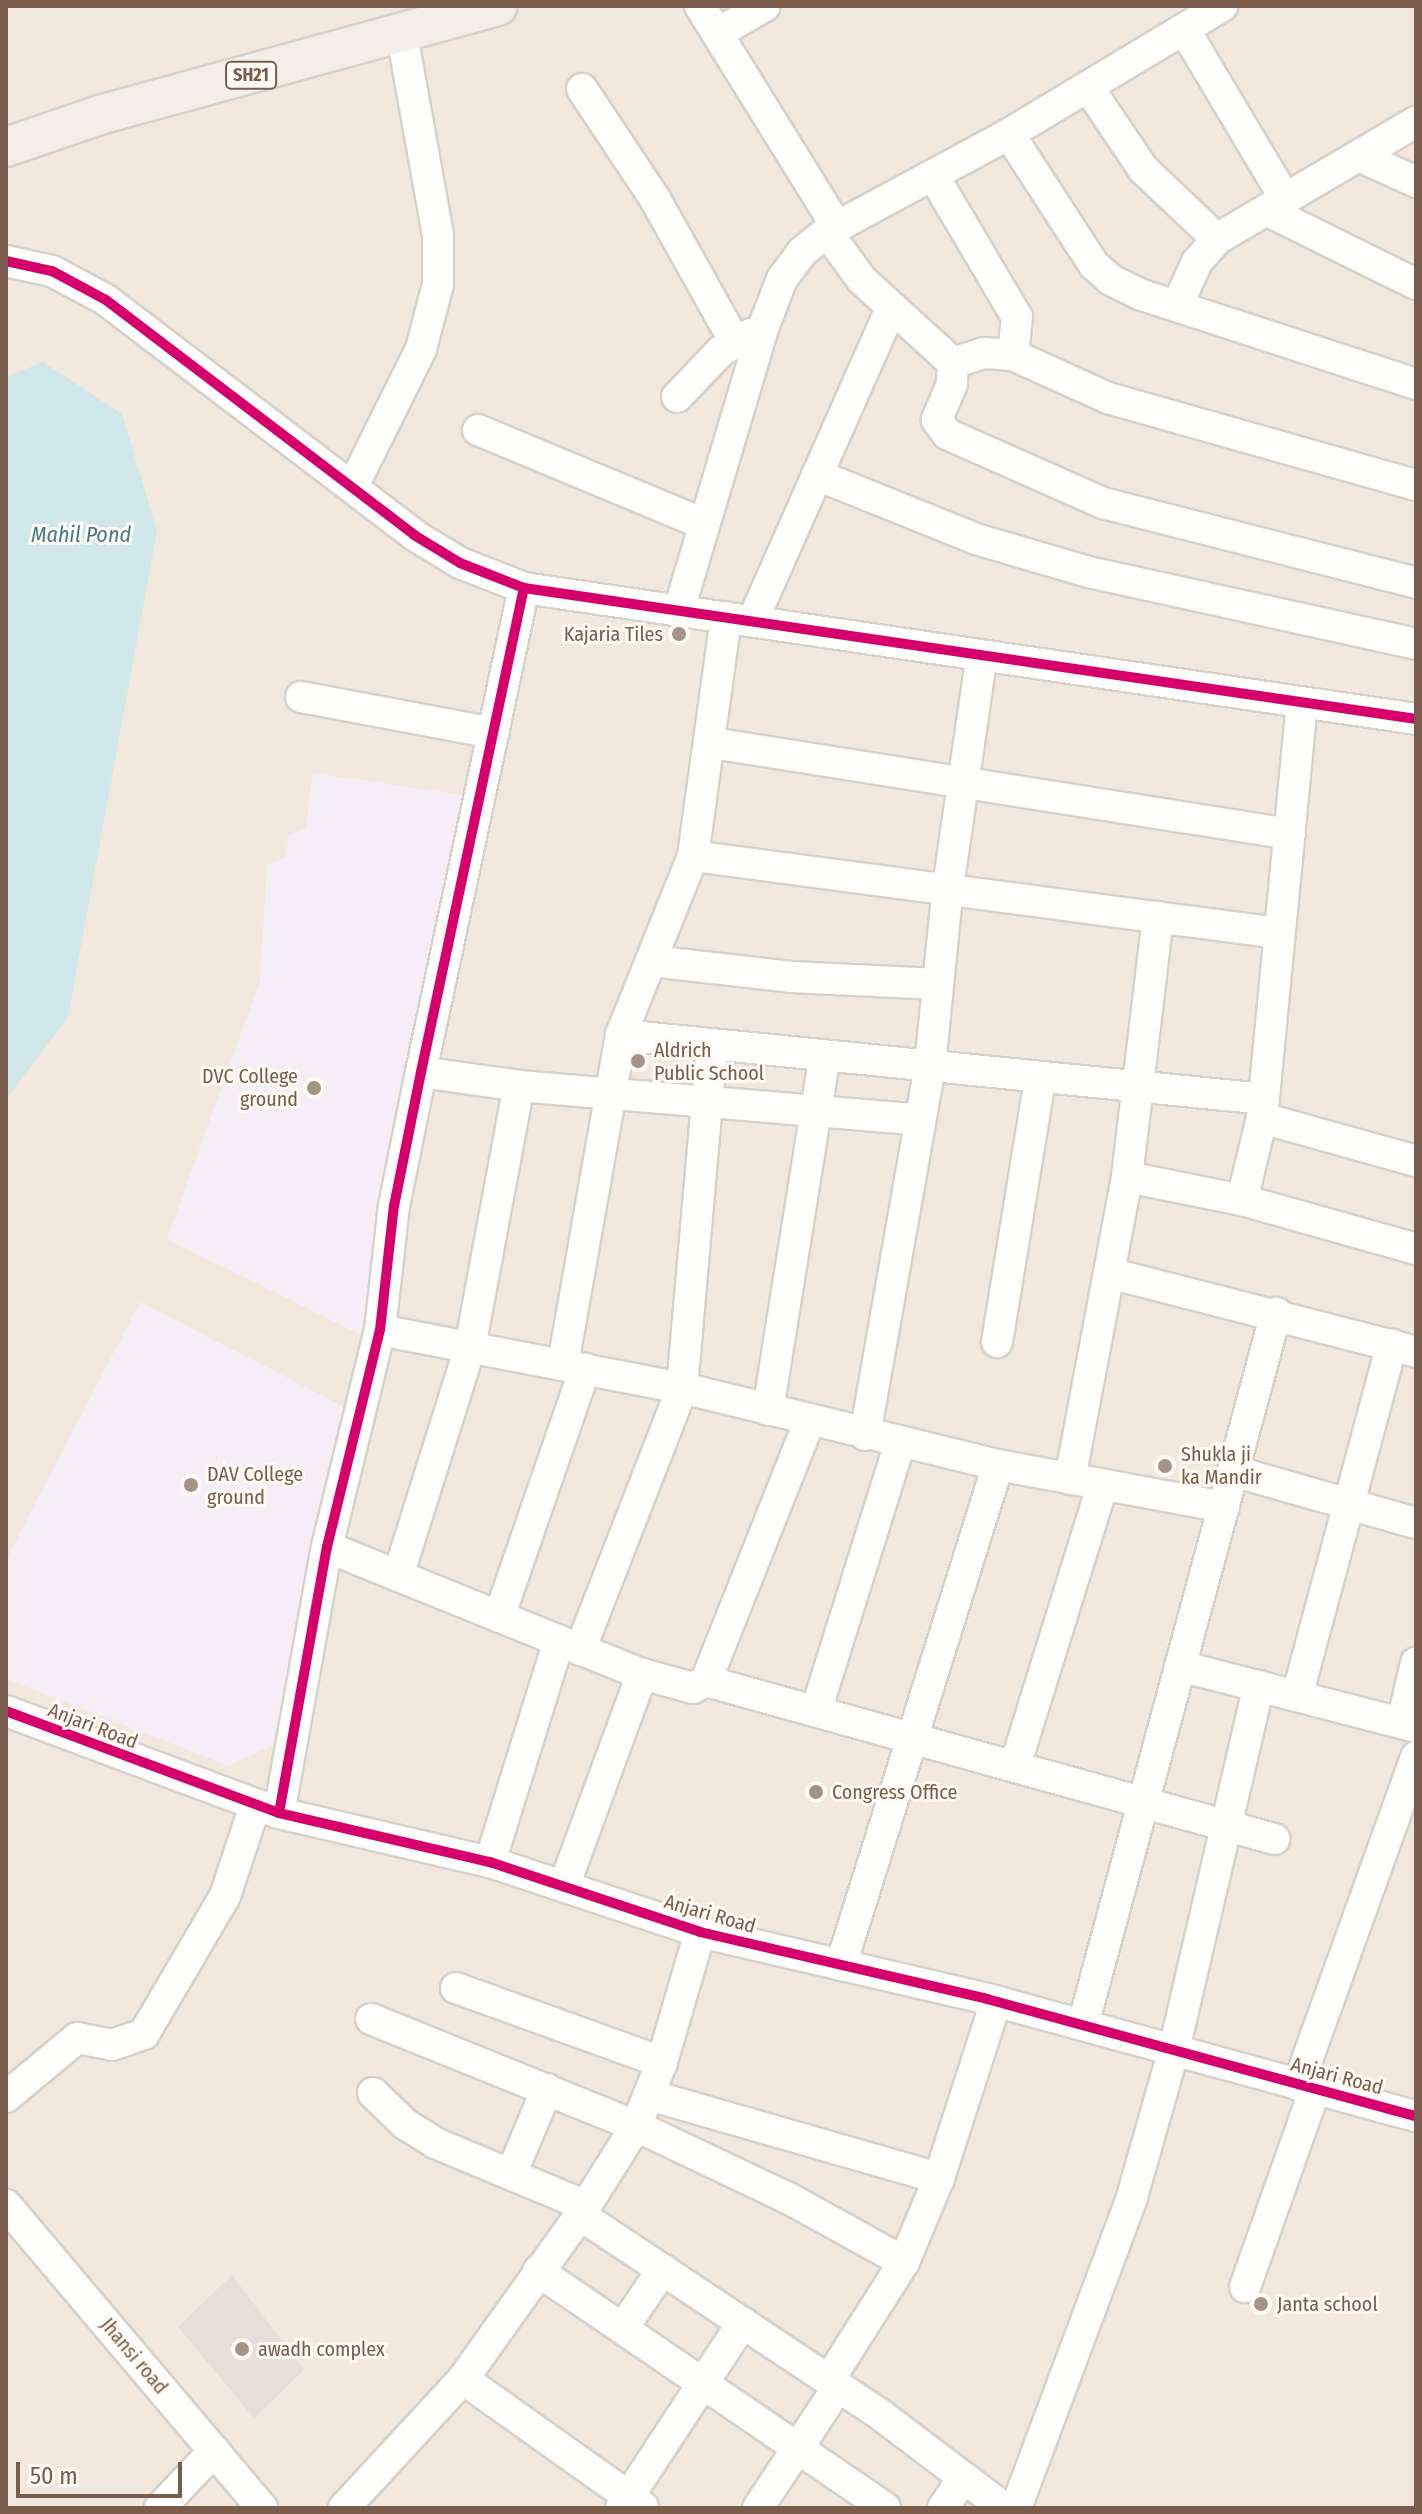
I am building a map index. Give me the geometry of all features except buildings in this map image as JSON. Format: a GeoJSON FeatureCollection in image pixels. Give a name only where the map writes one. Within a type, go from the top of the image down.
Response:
{"type":"FeatureCollection","features":[{"type":"Feature","properties":{"kind":"main road","name":"SH21"},"geometry":{"type":"LineString","coordinates":[[6,147],[103,114],[402,35],[497,6]]}},
{"type":"Feature","properties":{"kind":"street"},"geometry":{"type":"LineString","coordinates":[[700,6],[832,230],[891,308],[953,363]]}},
{"type":"Feature","properties":{"kind":"street"},"geometry":{"type":"LineString","coordinates":[[718,33],[765,6]]}},
{"type":"Feature","properties":{"kind":"street"},"geometry":{"type":"LineString","coordinates":[[679,610],[763,328],[782,279],[802,252],[832,230],[1009,134],[1222,6]]}},
{"type":"Feature","properties":{"kind":"street"},"geometry":{"type":"LineString","coordinates":[[1184,29],[1277,206],[1416,284]]}},
{"type":"Feature","properties":{"kind":"street"},"geometry":{"type":"LineString","coordinates":[[353,486],[421,349],[438,284],[438,235],[402,35]]}},
{"type":"Feature","properties":{"kind":"street"},"geometry":{"type":"LineString","coordinates":[[1088,87],[1143,169],[1217,239]]}},
{"type":"Feature","properties":{"kind":"street"},"geometry":{"type":"LineString","coordinates":[[582,89],[655,199],[735,342]]}},
{"type":"Feature","properties":{"kind":"street"},"geometry":{"type":"LineString","coordinates":[[1177,306],[1197,262],[1217,239],[1416,122]]}},
{"type":"Feature","properties":{"kind":"street"},"geometry":{"type":"LineString","coordinates":[[1009,134],[1094,265],[1142,295],[1416,384]]}},
{"type":"Feature","properties":{"kind":"street"},"geometry":{"type":"LineString","coordinates":[[1359,156],[1416,182]]}},
{"type":"Feature","properties":{"kind":"street"},"geometry":{"type":"LineString","coordinates":[[933,175],[1017,317],[1013,355]]}},
{"type":"Feature","properties":{"kind":"street"},"geometry":{"type":"LineString","coordinates":[[6,261],[52,271],[106,300],[460,563],[524,588],[1416,719]]}},
{"type":"Feature","properties":{"kind":"street"},"geometry":{"type":"LineString","coordinates":[[499,1617],[574,1366],[609,1091],[621,1035],[693,856],[712,743],[740,618],[817,475],[891,308]]}},
{"type":"Feature","properties":{"kind":"street"},"geometry":{"type":"LineString","coordinates":[[677,397],[735,342],[763,328]]}},
{"type":"Feature","properties":{"kind":"street"},"geometry":{"type":"LineString","coordinates":[[953,363],[984,353],[1013,355],[1108,398],[1416,485]]}},
{"type":"Feature","properties":{"kind":"street"},"geometry":{"type":"LineString","coordinates":[[953,363],[952,384],[937,420],[947,434],[1103,503],[1416,583]]}},
{"type":"Feature","properties":{"kind":"street"},"geometry":{"type":"LineString","coordinates":[[478,430],[704,524]]}},
{"type":"Feature","properties":{"kind":"street"},"geometry":{"type":"LineString","coordinates":[[817,475],[976,539],[1089,572],[1416,644]]}},
{"type":"Feature","properties":{"kind":"street"},"geometry":{"type":"LineString","coordinates":[[6,2097],[77,2038],[112,2045],[144,2034],[225,1896],[267,1810],[380,1330],[394,1206],[524,588]]}},
{"type":"Feature","properties":{"kind":"street"},"geometry":{"type":"LineString","coordinates":[[865,1435],[930,1066],[961,783],[982,655]]}},
{"type":"Feature","properties":{"kind":"street"},"geometry":{"type":"LineString","coordinates":[[301,697],[494,733]]}},
{"type":"Feature","properties":{"kind":"street"},"geometry":{"type":"LineString","coordinates":[[1242,1200],[1263,1109],[1277,933],[1302,703]]}},
{"type":"Feature","properties":{"kind":"street"},"geometry":{"type":"LineString","coordinates":[[712,743],[1290,834]]}},
{"type":"Feature","properties":{"kind":"street"},"geometry":{"type":"LineString","coordinates":[[693,856],[948,887],[1277,933]]}},
{"type":"Feature","properties":{"kind":"street"},"geometry":{"type":"LineString","coordinates":[[1070,1479],[1127,1177],[1158,917]]}},
{"type":"Feature","properties":{"kind":"street"},"geometry":{"type":"LineString","coordinates":[[651,961],[791,977],[938,984]]}},
{"type":"Feature","properties":{"kind":"street"},"geometry":{"type":"LineString","coordinates":[[621,1035],[1137,1088],[1263,1109],[1416,1161]]}},
{"type":"Feature","properties":{"kind":"street"},"geometry":{"type":"LineString","coordinates":[[490,1862],[570,1646],[682,1388],[704,1100],[712,1044]]}},
{"type":"Feature","properties":{"kind":"street"},"geometry":{"type":"LineString","coordinates":[[768,1410],[825,1056]]}},
{"type":"Feature","properties":{"kind":"street"},"geometry":{"type":"LineString","coordinates":[[421,1072],[519,1086],[609,1091],[816,1114],[920,1120]]}},
{"type":"Feature","properties":{"kind":"street"},"geometry":{"type":"LineString","coordinates":[[997,1342],[1040,1079]]}},
{"type":"Feature","properties":{"kind":"street"},"geometry":{"type":"LineString","coordinates":[[398,1576],[470,1347],[519,1086]]}},
{"type":"Feature","properties":{"kind":"street"},"geometry":{"type":"LineString","coordinates":[[1127,1177],[1242,1200],[1416,1249]]}},
{"type":"Feature","properties":{"kind":"street"},"geometry":{"type":"LineString","coordinates":[[1109,1273],[1404,1348],[1347,1504],[1297,1696]]}},
{"type":"Feature","properties":{"kind":"street"},"geometry":{"type":"LineString","coordinates":[[1083,2025],[1276,1313]]}},
{"type":"Feature","properties":{"kind":"street"},"geometry":{"type":"LineString","coordinates":[[380,1330],[682,1388],[998,1465],[1224,1507]]}},
{"type":"Feature","properties":{"kind":"street"},"geometry":{"type":"LineString","coordinates":[[706,1681],[810,1420]]}},
{"type":"Feature","properties":{"kind":"street"},"geometry":{"type":"LineString","coordinates":[[816,1711],[900,1443]]}},
{"type":"Feature","properties":{"kind":"street"},"geometry":{"type":"LineString","coordinates":[[841,1965],[998,1465]]}},
{"type":"Feature","properties":{"kind":"street"},"geometry":{"type":"LineString","coordinates":[[1233,1471],[1416,1523]]}},
{"type":"Feature","properties":{"kind":"street"},"geometry":{"type":"LineString","coordinates":[[1015,1766],[1102,1486]]}},
{"type":"Feature","properties":{"kind":"street"},"geometry":{"type":"LineString","coordinates":[[327,1547],[679,1687],[706,1681],[1274,1839]]}},
{"type":"Feature","properties":{"kind":"street"},"geometry":{"type":"LineString","coordinates":[[1180,1666],[1409,1725],[1416,1663]]}},
{"type":"Feature","properties":{"kind":"street"},"geometry":{"type":"LineString","coordinates":[[564,1886],[642,1674]]}},
{"type":"Feature","properties":{"kind":"street"},"geometry":{"type":"LineString","coordinates":[[1016,2508],[1132,2197],[1174,2050],[1259,1686]]}},
{"type":"Feature","properties":{"kind":"street","name":"Anjari Road"},"geometry":{"type":"LineString","coordinates":[[6,1711],[267,1810],[490,1862],[700,1932],[996,2001],[1416,2116]]}},
{"type":"Feature","properties":{"kind":"street"},"geometry":{"type":"LineString","coordinates":[[1245,2287],[1306,2087],[1416,1757]]}},
{"type":"Feature","properties":{"kind":"street"},"geometry":{"type":"LineString","coordinates":[[344,2508],[463,2379],[583,2211],[636,2126],[662,2062],[700,1932]]}},
{"type":"Feature","properties":{"kind":"street"},"geometry":{"type":"LineString","coordinates":[[456,1988],[662,2062]]}},
{"type":"Feature","properties":{"kind":"street"},"geometry":{"type":"LineString","coordinates":[[829,2380],[904,2262],[939,2178],[996,2001]]}},
{"type":"Feature","properties":{"kind":"street"},"geometry":{"type":"LineString","coordinates":[[371,2019],[636,2126],[790,2199],[904,2262]]}},
{"type":"Feature","properties":{"kind":"street"},"geometry":{"type":"LineString","coordinates":[[512,2172],[547,2089]]}},
{"type":"Feature","properties":{"kind":"street"},"geometry":{"type":"LineString","coordinates":[[373,2093],[405,2124],[435,2143],[512,2172],[583,2211],[663,2269],[829,2380],[1004,2508]]}},
{"type":"Feature","properties":{"kind":"street"},"geometry":{"type":"LineString","coordinates":[[649,2095],[939,2178]]}},
{"type":"Feature","properties":{"kind":"street","name":"Jhansi road"},"geometry":{"type":"LineString","coordinates":[[6,2205],[262,2508]]}},
{"type":"Feature","properties":{"kind":"street"},"geometry":{"type":"LineString","coordinates":[[623,2328],[663,2269]]}},
{"type":"Feature","properties":{"kind":"street"},"geometry":{"type":"LineString","coordinates":[[538,2271],[885,2508]]}},
{"type":"Feature","properties":{"kind":"street"},"geometry":{"type":"LineString","coordinates":[[463,2379],[631,2504],[702,2381],[743,2322]]}},
{"type":"Feature","properties":{"kind":"street"},"geometry":{"type":"LineString","coordinates":[[758,2508],[838,2387],[829,2380]]}},
{"type":"Feature","properties":{"kind":"street"},"geometry":{"type":"LineString","coordinates":[[160,2508],[214,2451]]}},
{"type":"Feature","properties":{"kind":"street"},"geometry":{"type":"LineString","coordinates":[[943,2508],[964,2477]]}},
{"type":"Feature","properties":{"kind":"shaded area"},"geometry":{"type":"Polygon","coordinates":[[[6,6],[1416,6],[1416,2508],[6,2508],[6,6]]]}},
{"type":"Feature","properties":{"kind":"shaded area","name":"DVC College ground"},"geometry":{"type":"Polygon","coordinates":[[[313,773],[469,796],[365,1337],[167,1239],[260,981],[267,864],[285,858],[289,835],[306,827],[313,773]]]}},
{"type":"Feature","properties":{"kind":"shaded area","name":"DAV College ground"},"geometry":{"type":"Polygon","coordinates":[[[140,1302],[352,1411],[281,1741],[229,1766],[6,1679],[6,1560],[140,1302]]]}},
{"type":"Feature","properties":{"kind":"water","name":"Mahil Pond"},"geometry":{"type":"Polygon","coordinates":[[[43,362],[122,414],[157,531],[68,1017],[6,1099],[6,377],[43,362]]]}},
{"type":"Feature","properties":{"kind":"cycle path"},"geometry":{"type":"LineString","coordinates":[[6,261],[52,271],[106,300],[414,535],[460,563],[524,588],[1416,719]]}},
{"type":"Feature","properties":{"kind":"cycle path"},"geometry":{"type":"LineString","coordinates":[[279,1813],[327,1547],[380,1330],[394,1206],[524,588]]}},
{"type":"Feature","properties":{"kind":"cycle path"},"geometry":{"type":"LineString","coordinates":[[6,1711],[279,1813],[490,1862],[700,1932],[987,1999],[1416,2116]]}},
{"type":"Feature","properties":{"kind":"place","name":"Kajaria Tiles"},"geometry":{"type":"Point","coordinates":[679,634]}},
{"type":"Feature","properties":{"kind":"place","name":"Aldrich Public School"},"geometry":{"type":"Point","coordinates":[638,1061]}},
{"type":"Feature","properties":{"kind":"place","name":"DVC College ground"},"geometry":{"type":"Point","coordinates":[314,1088]}},
{"type":"Feature","properties":{"kind":"place","name":"Shukla ji ka Mandir"},"geometry":{"type":"Point","coordinates":[1165,1466]}},
{"type":"Feature","properties":{"kind":"place","name":"DAV College ground"},"geometry":{"type":"Point","coordinates":[191,1485]}},
{"type":"Feature","properties":{"kind":"place","name":"Congress Office"},"geometry":{"type":"Point","coordinates":[816,1792]}},
{"type":"Feature","properties":{"kind":"place","name":"Janta school"},"geometry":{"type":"Point","coordinates":[1261,2304]}},
{"type":"Feature","properties":{"kind":"place","name":"awadh complex"},"geometry":{"type":"Point","coordinates":[242,2349]}}]}
